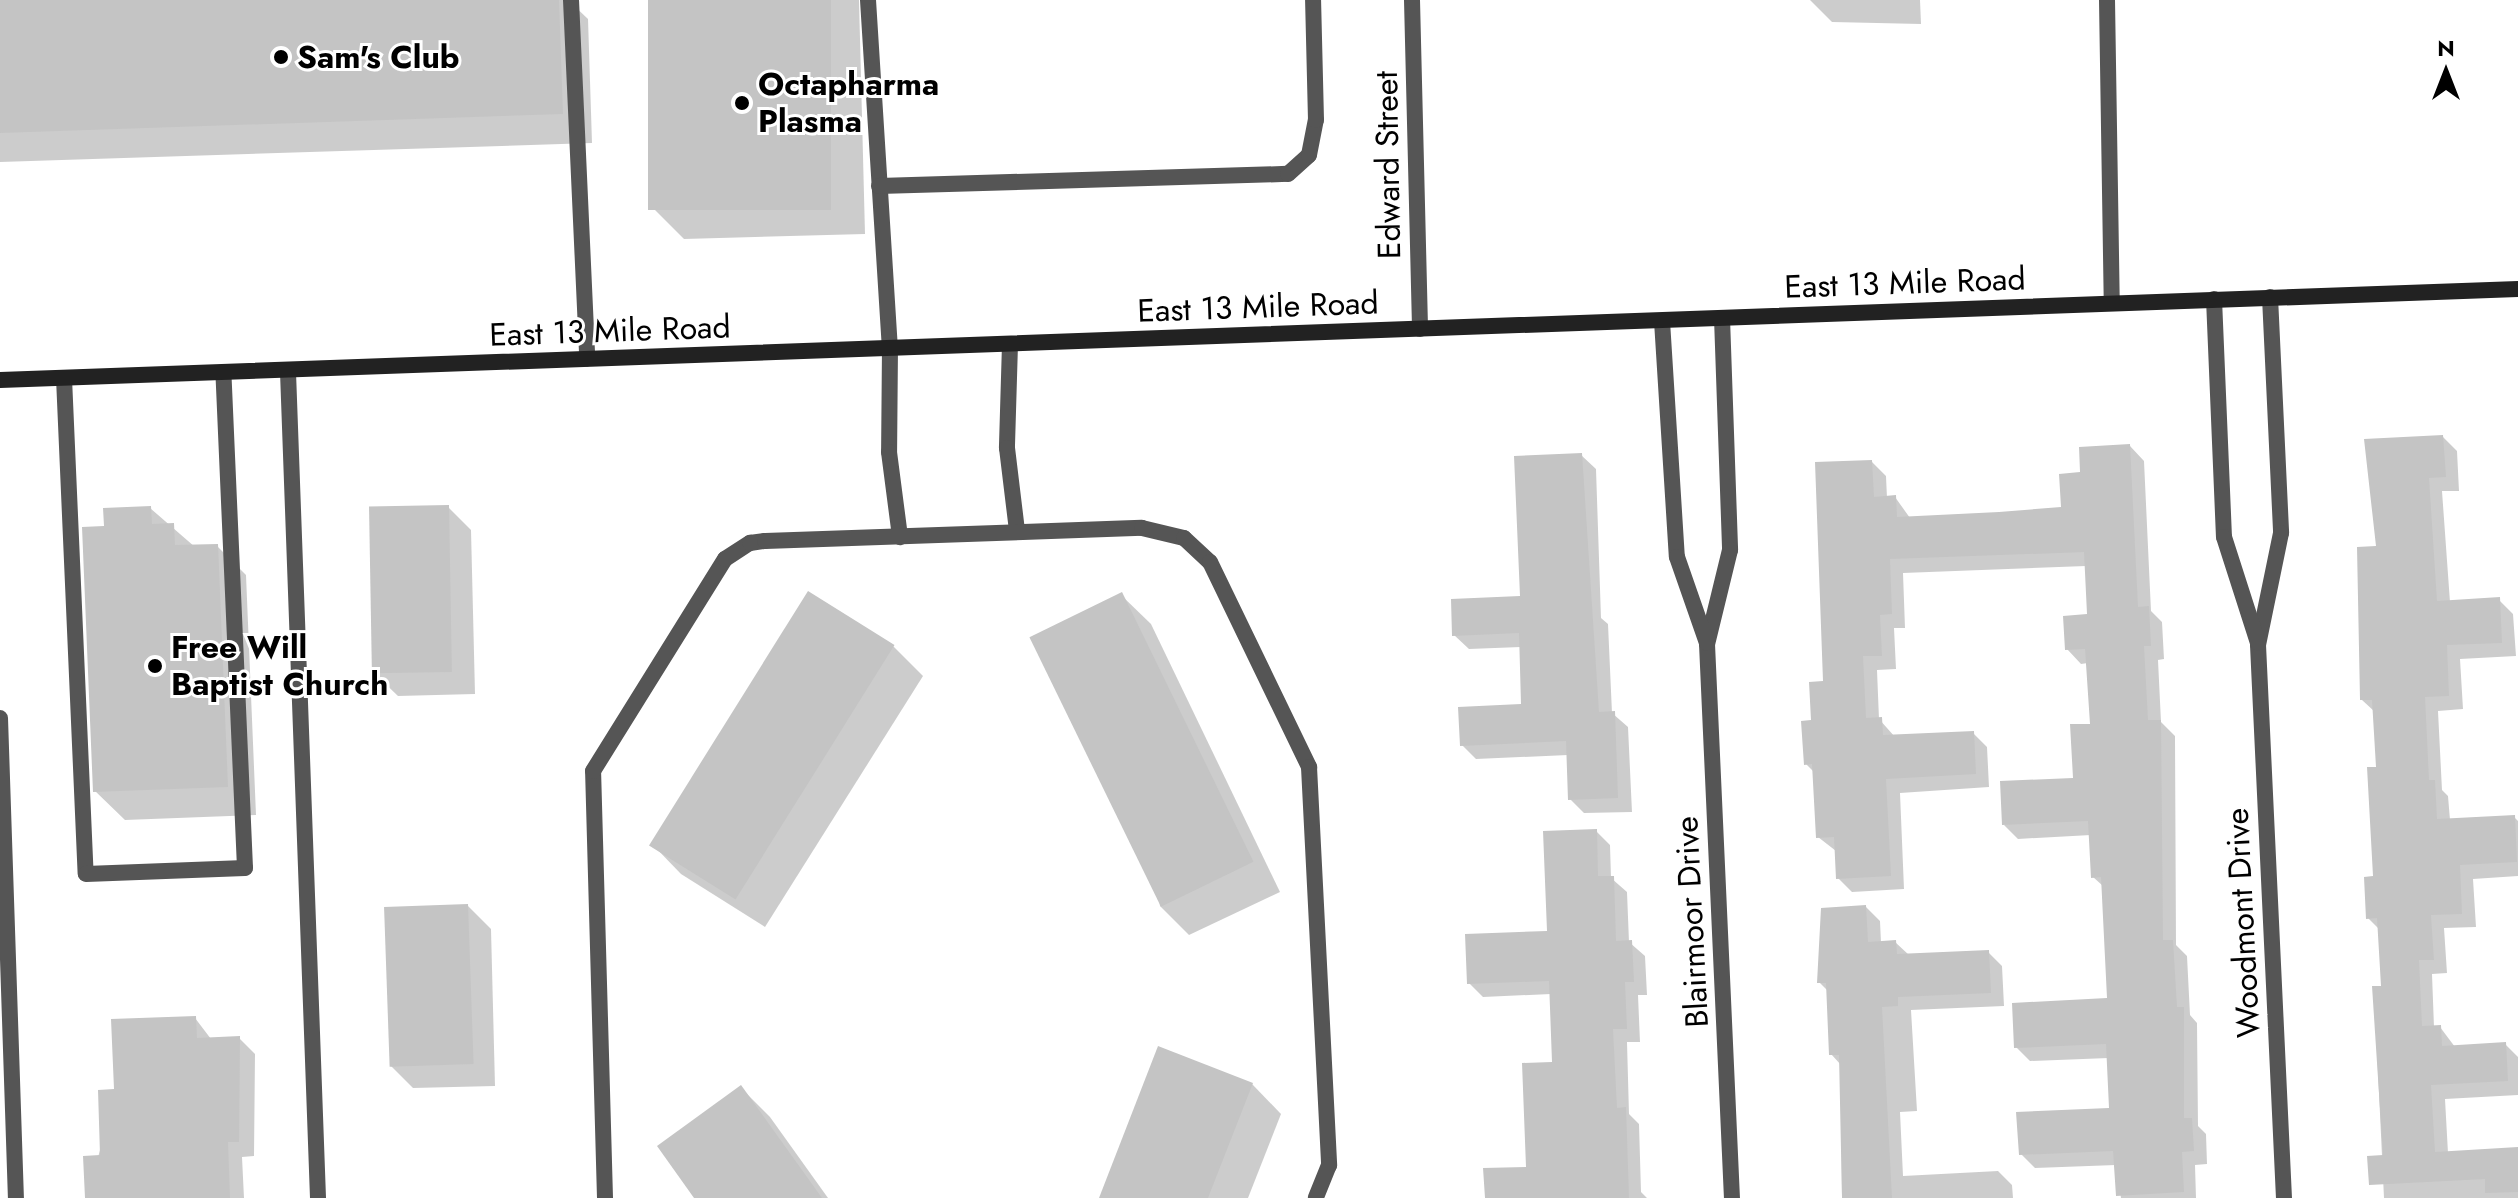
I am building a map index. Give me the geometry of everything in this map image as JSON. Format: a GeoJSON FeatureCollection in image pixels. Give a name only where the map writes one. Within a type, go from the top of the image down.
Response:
{"type":"FeatureCollection","features":[{"type":"Feature","properties":{"kind":"main road","name":"East 13 Mile Road"},"geometry":{"type":"LineString","coordinates":[[0,380],[288,372],[890,347],[2518,289]]}},
{"type":"Feature","properties":{"kind":"street"},"geometry":{"type":"LineString","coordinates":[[571,0],[587,359]]}},
{"type":"Feature","properties":{"kind":"street"},"geometry":{"type":"LineString","coordinates":[[868,0],[890,347],[889,452],[900,537]]}},
{"type":"Feature","properties":{"kind":"street"},"geometry":{"type":"LineString","coordinates":[[879,186],[1288,174],[1309,155],[1316,120],[1313,0]]}},
{"type":"Feature","properties":{"kind":"street","name":"Edward Street"},"geometry":{"type":"LineString","coordinates":[[1412,0],[1420,329]]}},
{"type":"Feature","properties":{"kind":"street"},"geometry":{"type":"LineString","coordinates":[[2107,0],[2112,303]]}},
{"type":"Feature","properties":{"kind":"street","name":"Woodmont Drive"},"geometry":{"type":"LineString","coordinates":[[2270,297],[2281,533],[2258,645],[2284,1198]]}},
{"type":"Feature","properties":{"kind":"street","name":"Woodmont Drive"},"geometry":{"type":"LineString","coordinates":[[2214,299],[2224,537],[2258,645]]}},
{"type":"Feature","properties":{"kind":"street","name":"Blairmoor Drive"},"geometry":{"type":"LineString","coordinates":[[1722,318],[1730,550],[1707,644],[1732,1198]]}},
{"type":"Feature","properties":{"kind":"street","name":"Blairmoor Drive"},"geometry":{"type":"LineString","coordinates":[[1662,321],[1677,557],[1707,644]]}},
{"type":"Feature","properties":{"kind":"street"},"geometry":{"type":"LineString","coordinates":[[1010,344],[1007,448],[1017,531]]}},
{"type":"Feature","properties":{"kind":"street"},"geometry":{"type":"LineString","coordinates":[[64,378],[86,874],[245,868],[223,372]]}},
{"type":"Feature","properties":{"kind":"street"},"geometry":{"type":"LineString","coordinates":[[288,372],[318,1198]]}},
{"type":"Feature","properties":{"kind":"street"},"geometry":{"type":"LineString","coordinates":[[605,1198],[593,771],[725,559],[765,541],[1017,531],[1165,530],[1201,551],[1309,767],[1329,1165],[1316,1198]]}},
{"type":"Feature","properties":{"kind":"street"},"geometry":{"type":"LineString","coordinates":[[0,718],[3,912],[16,1198]]}},
{"type":"Feature","properties":{"kind":"building","name":"Sam's Club"},"geometry":{"type":"Polygon","coordinates":[[[0,0],[559,0],[563,114],[0,133],[0,0]]]}},
{"type":"Feature","properties":{"kind":"building","name":"Octapharma Plasma"},"geometry":{"type":"Polygon","coordinates":[[[648,0],[831,0],[831,210],[648,210],[648,0]]]}},
{"type":"Feature","properties":{"kind":"building"},"geometry":{"type":"Polygon","coordinates":[[[2443,435],[2446,477],[2429,478],[2437,601],[2500,597],[2502,643],[2447,645],[2449,696],[2425,697],[2429,780],[2435,780],[2437,819],[2515,815],[2517,862],[2460,865],[2462,914],[2431,915],[2434,960],[2419,960],[2422,1026],[2441,1025],[2442,1046],[2506,1042],[2508,1081],[2431,1085],[2435,1152],[2518,1147],[2518,1192],[2485,1193],[2485,1179],[2369,1185],[2367,1156],[2383,1155],[2372,986],[2381,986],[2377,918],[2366,919],[2364,877],[2373,876],[2367,767],[2376,767],[2372,700],[2360,700],[2357,547],[2376,546],[2364,439],[2443,435]]]}},
{"type":"Feature","properties":{"kind":"building"},"geometry":{"type":"Polygon","coordinates":[[[2130,444],[2138,607],[2149,606],[2151,646],[2144,646],[2148,720],[2161,720],[2163,940],[2173,940],[2177,1007],[2184,1007],[2184,1118],[2192,1118],[2194,1151],[2182,1152],[2184,1192],[2116,1196],[2113,1151],[2019,1155],[2016,1112],[2109,1108],[2106,1044],[2014,1048],[2012,1003],[2107,998],[2101,877],[2091,878],[2088,821],[2002,825],[2000,781],[2073,778],[2070,724],[2090,724],[2085,649],[2065,650],[2063,616],[2087,614],[2084,552],[1890,559],[1892,614],[1880,615],[1882,656],[1863,656],[1866,718],[1882,717],[1883,735],[1974,731],[1976,774],[1886,779],[1891,876],[1836,879],[1834,837],[1816,838],[1812,764],[1804,765],[1801,721],[1811,720],[1809,682],[1823,681],[1815,462],[1872,460],[1874,497],[1896,495],[1897,517],[1999,512],[2061,507],[2059,474],[2080,472],[2079,447],[2130,444]]]}},
{"type":"Feature","properties":{"kind":"building"},"geometry":{"type":"Polygon","coordinates":[[[1582,453],[1599,712],[1615,711],[1618,798],[1568,800],[1566,741],[1460,746],[1458,707],[1521,704],[1519,633],[1452,636],[1451,599],[1520,596],[1514,456],[1582,453]]]}},
{"type":"Feature","properties":{"kind":"building"},"geometry":{"type":"Polygon","coordinates":[[[449,505],[452,672],[372,673],[369,506],[449,505]]]}},
{"type":"Feature","properties":{"kind":"building","name":"Free Will Baptist Church"},"geometry":{"type":"Polygon","coordinates":[[[151,506],[152,524],[174,523],[175,545],[218,544],[228,787],[93,792],[82,527],[104,526],[103,508],[151,506]]]}},
{"type":"Feature","properties":{"kind":"building"},"geometry":{"type":"Polygon","coordinates":[[[808,591],[895,645],[736,899],[649,845],[808,591]]]}},
{"type":"Feature","properties":{"kind":"building"},"geometry":{"type":"Polygon","coordinates":[[[1122,592],[1254,862],[1161,907],[1029,637],[1122,592]]]}},
{"type":"Feature","properties":{"kind":"building"},"geometry":{"type":"Polygon","coordinates":[[[1597,829],[1598,876],[1614,876],[1616,941],[1632,940],[1634,982],[1625,982],[1627,1029],[1613,1029],[1617,1108],[1626,1107],[1629,1198],[1485,1198],[1483,1168],[1526,1167],[1522,1063],[1552,1062],[1549,981],[1467,984],[1465,934],[1547,931],[1543,831],[1597,829]]]}},
{"type":"Feature","properties":{"kind":"building"},"geometry":{"type":"Polygon","coordinates":[[[468,904],[474,1064],[390,1067],[384,907],[468,904]]]}},
{"type":"Feature","properties":{"kind":"building"},"geometry":{"type":"Polygon","coordinates":[[[1866,905],[1868,942],[1896,940],[1897,954],[1989,950],[1991,993],[1898,997],[1898,1006],[1882,1007],[1892,1198],[1842,1198],[1839,1055],[1829,1055],[1826,983],[1817,983],[1821,908],[1866,905]]]}},
{"type":"Feature","properties":{"kind":"building"},"geometry":{"type":"Polygon","coordinates":[[[196,1016],[197,1038],[240,1036],[239,1142],[228,1142],[230,1198],[85,1198],[83,1156],[100,1155],[98,1090],[114,1089],[111,1019],[196,1016]]]}},
{"type":"Feature","properties":{"kind":"building"},"geometry":{"type":"Polygon","coordinates":[[[1158,1046],[1253,1083],[1208,1198],[1099,1198],[1158,1046]]]}},
{"type":"Feature","properties":{"kind":"building"},"geometry":{"type":"Polygon","coordinates":[[[741,1085],[822,1198],[694,1198],[657,1146],[741,1085]]]}},
{"type":"Feature","properties":{"kind":"place","name":"Sam's Club"},"geometry":{"type":"Point","coordinates":[281,57]}},
{"type":"Feature","properties":{"kind":"place","name":"Octapharma Plasma"},"geometry":{"type":"Point","coordinates":[742,103]}},
{"type":"Feature","properties":{"kind":"place","name":"Free Will Baptist Church"},"geometry":{"type":"Point","coordinates":[155,666]}}]}
